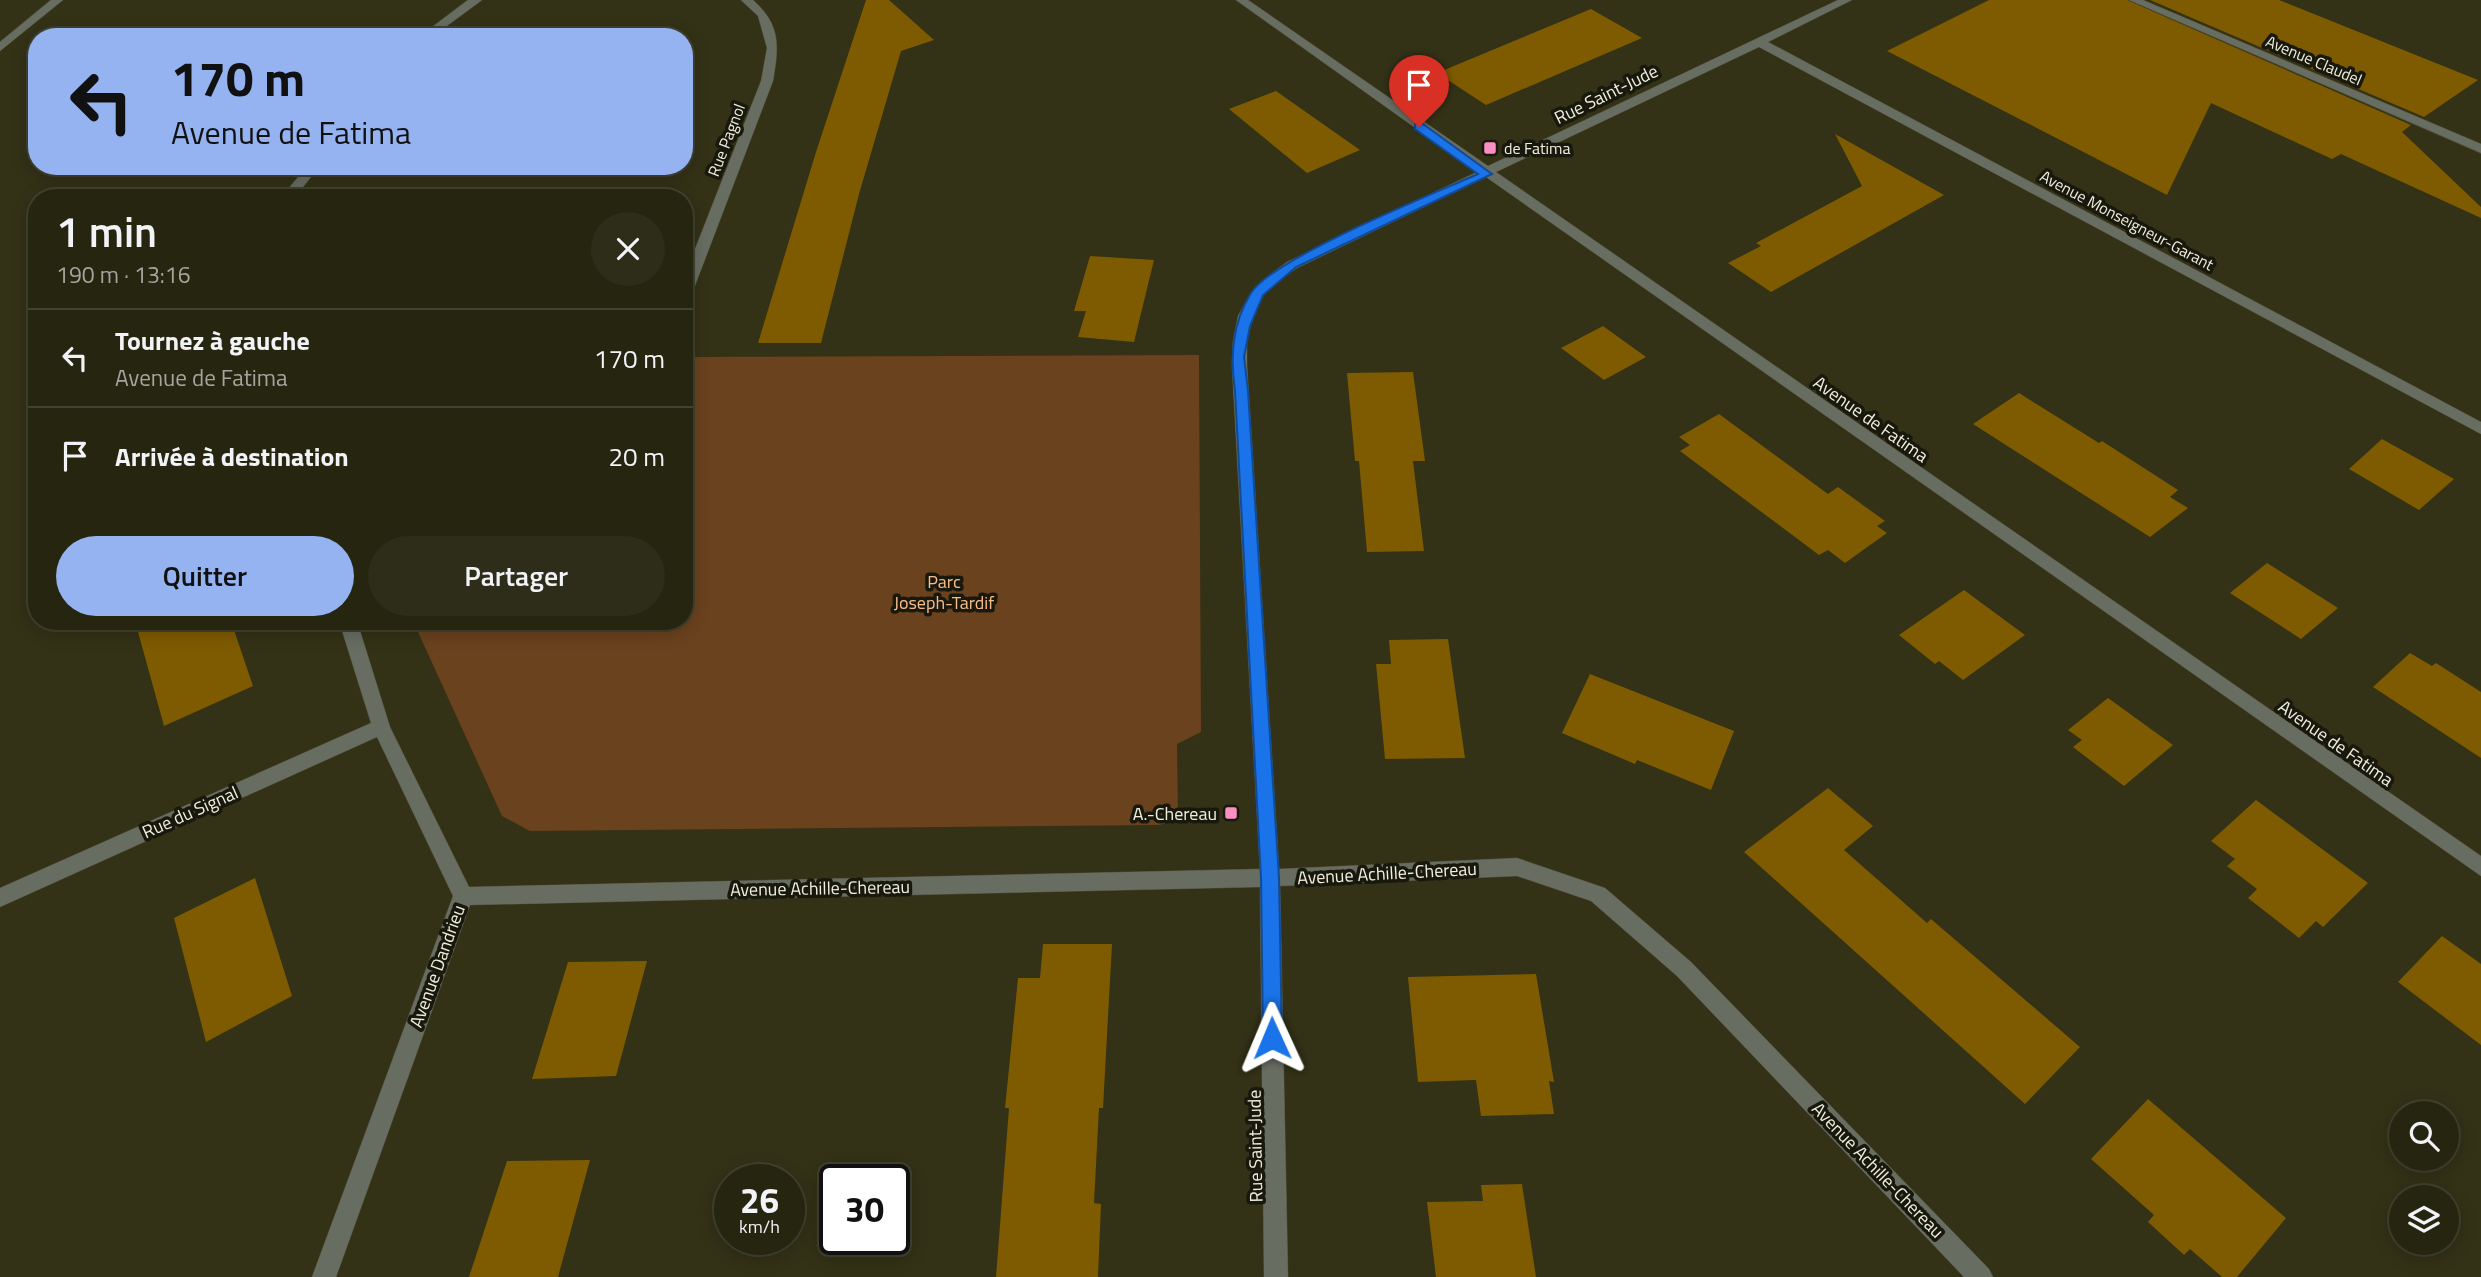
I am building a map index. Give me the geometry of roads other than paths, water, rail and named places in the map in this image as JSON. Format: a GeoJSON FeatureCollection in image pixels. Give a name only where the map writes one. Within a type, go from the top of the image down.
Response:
{"type":"FeatureCollection","features":[{"type":"Feature","properties":{"kind":"street"},"geometry":{"type":"LineString","coordinates":[[0,48],[58,0]]}},
{"type":"Feature","properties":{"kind":"street"},"geometry":{"type":"LineString","coordinates":[[437,28],[466,5],[477,0]]}},
{"type":"Feature","properties":{"kind":"street","name":"Rue Pagnol"},"geometry":{"type":"LineString","coordinates":[[693,273],[767,81],[773,48],[763,15],[746,0]]}},
{"type":"Feature","properties":{"kind":"street","name":"Avenue de Fatima"},"geometry":{"type":"LineString","coordinates":[[1241,0],[1486,174],[2481,867]]}},
{"type":"Feature","properties":{"kind":"street","name":"Rue Saint-Jude"},"geometry":{"type":"LineString","coordinates":[[1276,1277],[1270,878],[1242,391],[1237,357],[1243,326],[1258,293],[1292,265],[1847,0]]}},
{"type":"Feature","properties":{"kind":"street","name":"Avenue Claudel"},"geometry":{"type":"LineString","coordinates":[[2134,0],[2481,149]]}},
{"type":"Feature","properties":{"kind":"street","name":"Avenue Monseigneur-Garant"},"geometry":{"type":"LineString","coordinates":[[1757,41],[2481,429]]}},
{"type":"Feature","properties":{"kind":"street"},"geometry":{"type":"LineString","coordinates":[[295,189],[306,175]]}},
{"type":"Feature","properties":{"kind":"street","name":"Avenue Dandrieu"},"geometry":{"type":"LineString","coordinates":[[324,1277],[463,896],[381,727],[351,630]]}},
{"type":"Feature","properties":{"kind":"street","name":"Rue du Signal"},"geometry":{"type":"LineString","coordinates":[[0,898],[381,727]]}},
{"type":"Feature","properties":{"kind":"street","name":"Avenue Achille-Chereau"},"geometry":{"type":"LineString","coordinates":[[463,896],[1270,878],[1517,867],[1598,894],[1684,969],[1981,1277]]}},
{"type":"Feature","properties":{"kind":"place","name":"de Fatima"},"geometry":{"type":"Point","coordinates":[1490,148]}},
{"type":"Feature","properties":{"kind":"place","name":"A.-Chereau"},"geometry":{"type":"Point","coordinates":[1231,813]}},
{"type":"Feature","properties":{"kind":"park label","name":"Parc Joseph-Tardif"},"geometry":{"type":"Point","coordinates":[944,591]}}]}
